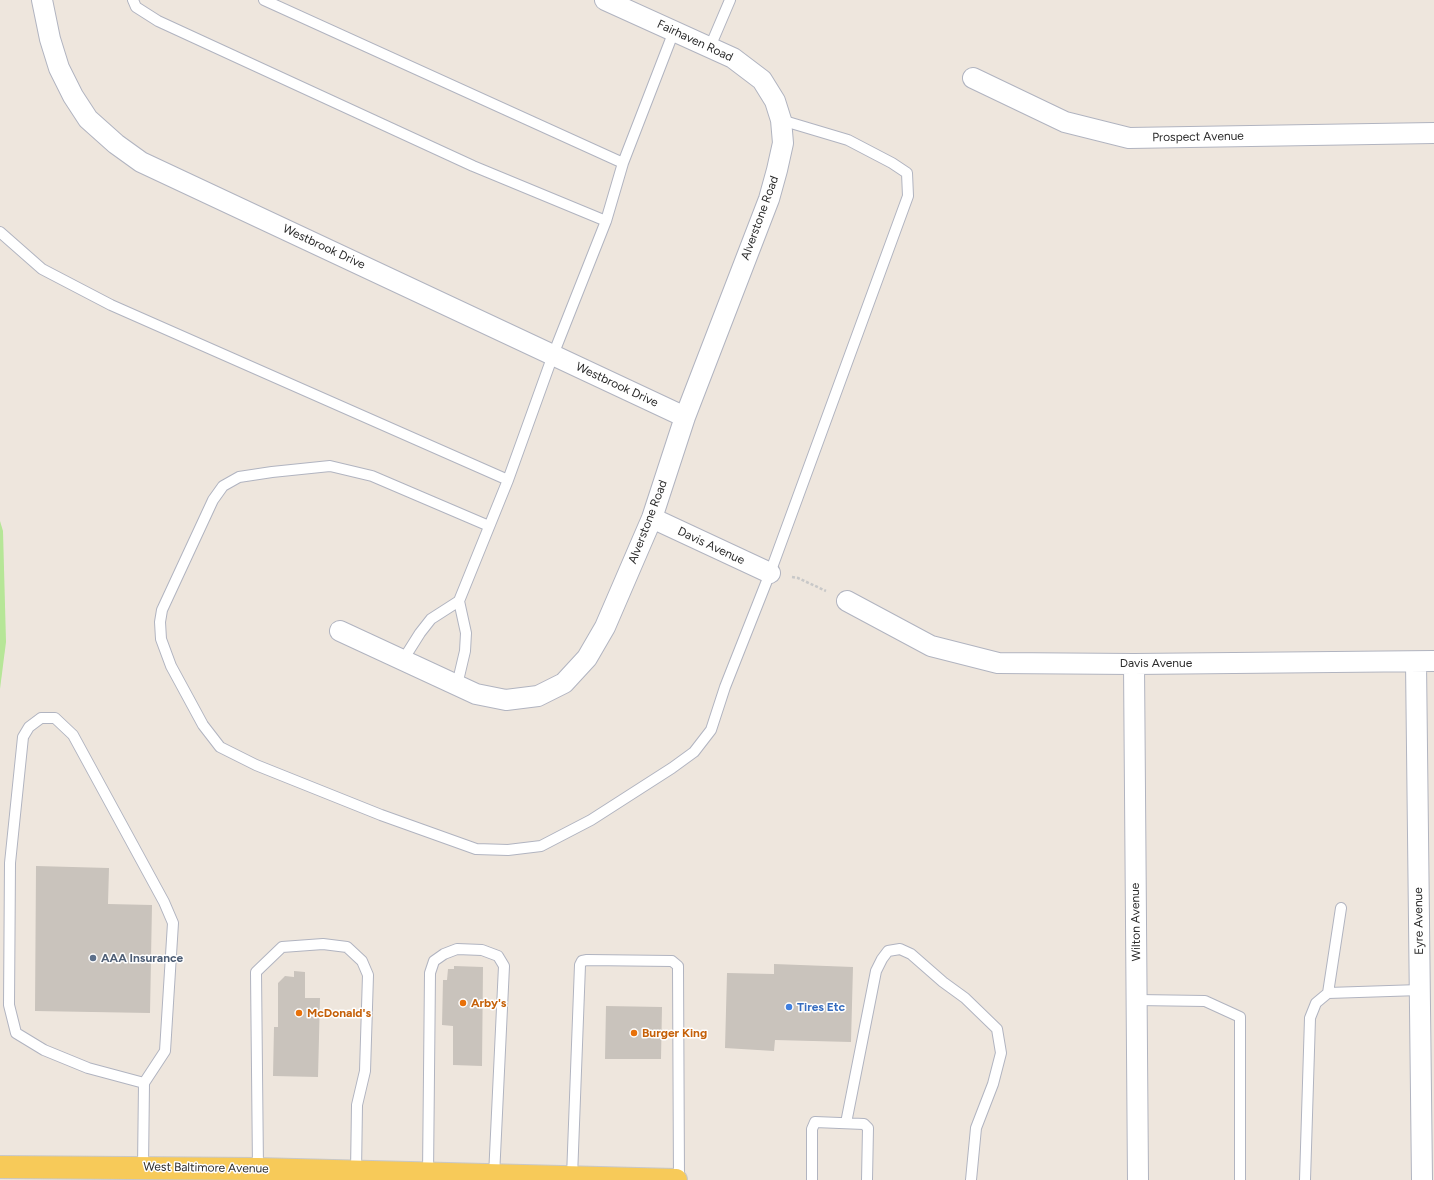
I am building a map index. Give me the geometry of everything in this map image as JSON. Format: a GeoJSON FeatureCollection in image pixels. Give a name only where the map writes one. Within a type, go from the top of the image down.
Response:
{"type":"FeatureCollection","features":[{"type":"Feature","properties":{"kind":"main road","name":"West Baltimore Avenue"},"geometry":{"type":"LineString","coordinates":[[0,1166],[258,1169],[345,1175],[428,1174],[677,1180]]}},
{"type":"Feature","properties":{"kind":"street","name":"Westbrook Drive"},"geometry":{"type":"LineString","coordinates":[[42,0],[50,39],[59,68],[73,96],[88,119],[116,144],[141,162],[685,417]]}},
{"type":"Feature","properties":{"kind":"street","name":"Fairhaven Road"},"geometry":{"type":"LineString","coordinates":[[605,0],[733,58],[762,80],[775,101],[781,120]]}},
{"type":"Feature","properties":{"kind":"street","name":"Prospect Avenue"},"geometry":{"type":"LineString","coordinates":[[973,78],[1065,122],[1129,138],[1434,133]]}},
{"type":"Feature","properties":{"kind":"street","name":"Alverstone Road"},"geometry":{"type":"LineString","coordinates":[[340,630],[476,694],[506,700],[538,696],[564,683],[587,658],[605,627],[652,518],[685,417],[769,199],[783,144],[781,120]]}},
{"type":"Feature","properties":{"kind":"street","name":"Davis Avenue"},"geometry":{"type":"LineString","coordinates":[[652,518],[770,573]]}},
{"type":"Feature","properties":{"kind":"street","name":"Davis Avenue"},"geometry":{"type":"LineString","coordinates":[[847,601],[931,646],[998,663],[1134,664],[1425,662]]}},
{"type":"Feature","properties":{"kind":"street","name":"Eyre Avenue"},"geometry":{"type":"LineString","coordinates":[[1422,1180],[1420,990],[1425,662]]}},
{"type":"Feature","properties":{"kind":"street","name":"Wilton Avenue"},"geometry":{"type":"LineString","coordinates":[[1134,664],[1138,1180]]}},
{"type":"Feature","properties":{"kind":"lane"},"geometry":{"type":"LineString","coordinates":[[133,0],[136,7],[158,21],[473,166],[606,221]]}},
{"type":"Feature","properties":{"kind":"lane"},"geometry":{"type":"LineString","coordinates":[[264,0],[622,163]]}},
{"type":"Feature","properties":{"kind":"lane"},"geometry":{"type":"LineString","coordinates":[[710,47],[730,0]]}},
{"type":"Feature","properties":{"kind":"lane"},"geometry":{"type":"LineString","coordinates":[[457,685],[465,651],[466,633],[459,601],[508,480],[553,356],[606,221],[622,163],[674,31]]}},
{"type":"Feature","properties":{"kind":"lane"},"geometry":{"type":"LineString","coordinates":[[489,526],[372,476],[330,466],[238,477],[223,486],[213,500],[162,610],[160,622],[161,639],[171,666],[203,725],[220,747],[256,765],[381,815],[476,849],[492,850],[508,850],[541,846],[591,820],[672,768],[694,752],[711,730],[725,688],[770,573],[908,196],[907,173],[892,162],[848,140],[781,120]]}},
{"type":"Feature","properties":{"kind":"lane"},"geometry":{"type":"LineString","coordinates":[[0,232],[42,269],[111,305],[508,480]]}},
{"type":"Feature","properties":{"kind":"lane"},"geometry":{"type":"LineString","coordinates":[[403,660],[431,619],[459,601]]}},
{"type":"Feature","properties":{"kind":"lane"},"geometry":{"type":"LineString","coordinates":[[143,1167],[144,1083],[166,1051],[173,923],[164,902],[72,735],[55,718],[41,718],[29,727],[23,737],[10,863],[9,1005],[16,1033],[44,1050],[88,1068],[144,1083]]}},
{"type":"Feature","properties":{"kind":"lane"},"geometry":{"type":"LineString","coordinates":[[1328,993],[1341,908]]}},
{"type":"Feature","properties":{"kind":"lane"},"geometry":{"type":"LineString","coordinates":[[258,1169],[256,972],[282,947],[323,944],[346,947],[362,961],[368,975],[365,1071],[357,1105],[345,1175]]}},
{"type":"Feature","properties":{"kind":"lane"},"geometry":{"type":"LineString","coordinates":[[428,1174],[430,973],[434,961],[444,954],[458,949],[482,950],[498,956],[504,966],[494,1176]]}},
{"type":"Feature","properties":{"kind":"lane"},"geometry":{"type":"LineString","coordinates":[[846,1123],[876,971],[888,951],[900,949],[911,954],[943,982],[965,998],[997,1029],[1002,1054],[993,1084],[976,1128],[972,1180]]}},
{"type":"Feature","properties":{"kind":"lane"},"geometry":{"type":"LineString","coordinates":[[572,1177],[580,965],[582,962],[587,960],[672,961],[678,966],[677,1180]]}},
{"type":"Feature","properties":{"kind":"lane"},"geometry":{"type":"LineString","coordinates":[[1306,1180],[1310,1018],[1316,1003],[1328,993],[1420,990]]}},
{"type":"Feature","properties":{"kind":"lane"},"geometry":{"type":"LineString","coordinates":[[1137,1000],[1205,1001],[1240,1017],[1240,1180]]}},
{"type":"Feature","properties":{"kind":"lane"},"geometry":{"type":"LineString","coordinates":[[812,1180],[812,1129],[815,1122],[864,1124],[868,1128],[867,1180]]}},
{"type":"Feature","properties":{"kind":"path"},"geometry":{"type":"LineString","coordinates":[[798,578],[847,601]]}},
{"type":"Feature","properties":{"kind":"green space"},"geometry":{"type":"Polygon","coordinates":[[[0,521],[3,531],[6,642],[0,689],[0,521]]]}},
{"type":"Feature","properties":{"kind":"building","name":"AAA Insurance"},"geometry":{"type":"Polygon","coordinates":[[[36,866],[109,868],[108,904],[152,905],[150,1013],[35,1011],[36,866]]]}},
{"type":"Feature","properties":{"kind":"building","name":"Tires Etc"},"geometry":{"type":"Polygon","coordinates":[[[774,964],[853,967],[851,1042],[775,1040],[774,1051],[725,1048],[727,973],[774,974],[774,964]]]}},
{"type":"Feature","properties":{"kind":"building","name":"Arby's"},"geometry":{"type":"Polygon","coordinates":[[[454,966],[483,967],[482,1066],[453,1065],[453,1026],[442,1025],[443,980],[447,980],[448,969],[454,969],[454,966]]]}},
{"type":"Feature","properties":{"kind":"building","name":"McDonald's"},"geometry":{"type":"Polygon","coordinates":[[[294,971],[305,972],[305,998],[320,998],[318,1077],[273,1076],[274,1027],[278,1027],[278,983],[285,976],[294,977],[294,971]]]}},
{"type":"Feature","properties":{"kind":"building","name":"Burger King"},"geometry":{"type":"Polygon","coordinates":[[[606,1006],[662,1007],[661,1059],[605,1059],[606,1006]]]}},
{"type":"Feature","properties":{"kind":"place","name":"AAA Insurance"},"geometry":{"type":"Point","coordinates":[93,958]}},
{"type":"Feature","properties":{"kind":"place","name":"Arby's"},"geometry":{"type":"Point","coordinates":[463,1003]}},
{"type":"Feature","properties":{"kind":"place","name":"Tires Etc"},"geometry":{"type":"Point","coordinates":[789,1007]}},
{"type":"Feature","properties":{"kind":"place","name":"McDonald's"},"geometry":{"type":"Point","coordinates":[299,1013]}},
{"type":"Feature","properties":{"kind":"place","name":"Burger King"},"geometry":{"type":"Point","coordinates":[634,1033]}}]}
